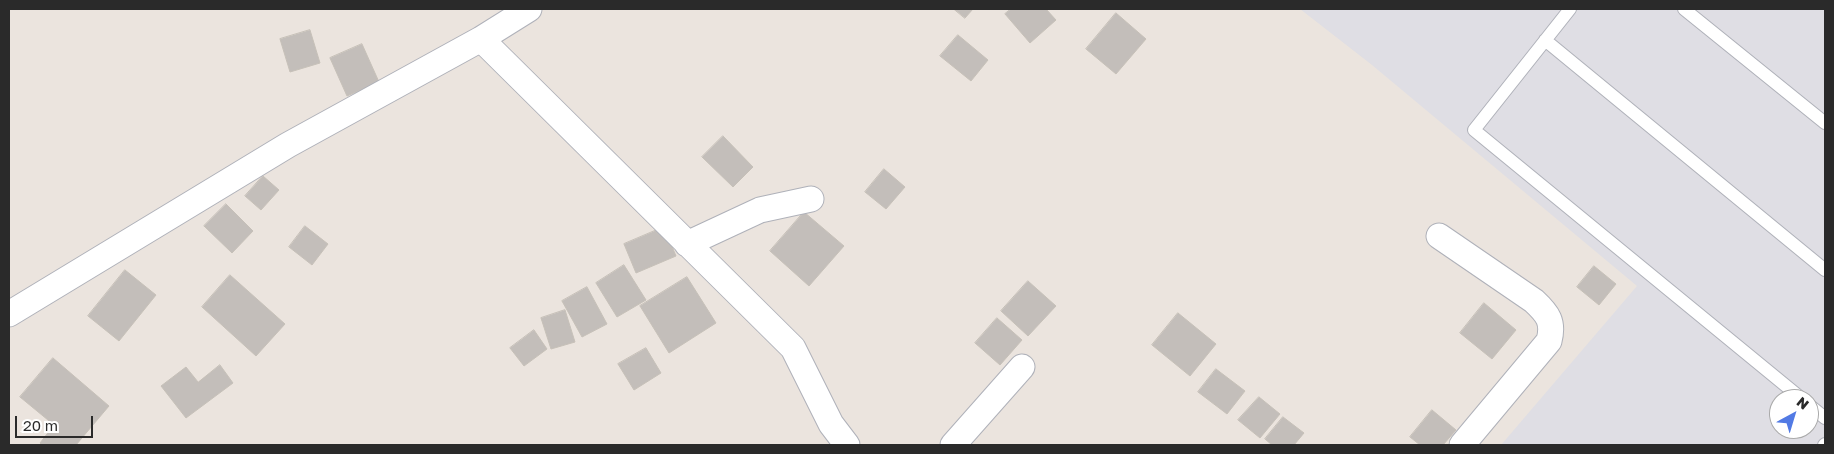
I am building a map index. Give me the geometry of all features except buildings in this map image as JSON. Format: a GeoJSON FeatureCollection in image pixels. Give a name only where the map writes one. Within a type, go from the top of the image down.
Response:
{"type":"FeatureCollection","features":[{"type":"Feature","properties":{"kind":"street"},"geometry":{"type":"LineString","coordinates":[[9,314],[288,145],[481,39],[529,9]]}},
{"type":"Feature","properties":{"kind":"street"},"geometry":{"type":"LineString","coordinates":[[481,39],[793,348],[831,424],[847,445]]}},
{"type":"Feature","properties":{"kind":"street"},"geometry":{"type":"LineString","coordinates":[[687,244],[760,210],[811,198]]}},
{"type":"Feature","properties":{"kind":"street"},"geometry":{"type":"LineString","coordinates":[[1439,236],[1534,301],[1548,314],[1552,329],[1549,341],[1462,445]]}},
{"type":"Feature","properties":{"kind":"street"},"geometry":{"type":"LineString","coordinates":[[953,445],[1022,368]]}},
{"type":"Feature","properties":{"kind":"lane"},"geometry":{"type":"LineString","coordinates":[[1570,9],[1474,130],[1790,389]]}},
{"type":"Feature","properties":{"kind":"lane"},"geometry":{"type":"LineString","coordinates":[[1684,9],[1825,123]]}},
{"type":"Feature","properties":{"kind":"lane"},"geometry":{"type":"LineString","coordinates":[[1546,40],[1825,270]]}},
{"type":"Feature","properties":{"kind":"shaded area"},"geometry":{"type":"Polygon","coordinates":[[[1300,9],[1825,9],[1825,445],[1501,445],[1637,286],[1372,65],[1300,9]]]}}]}
